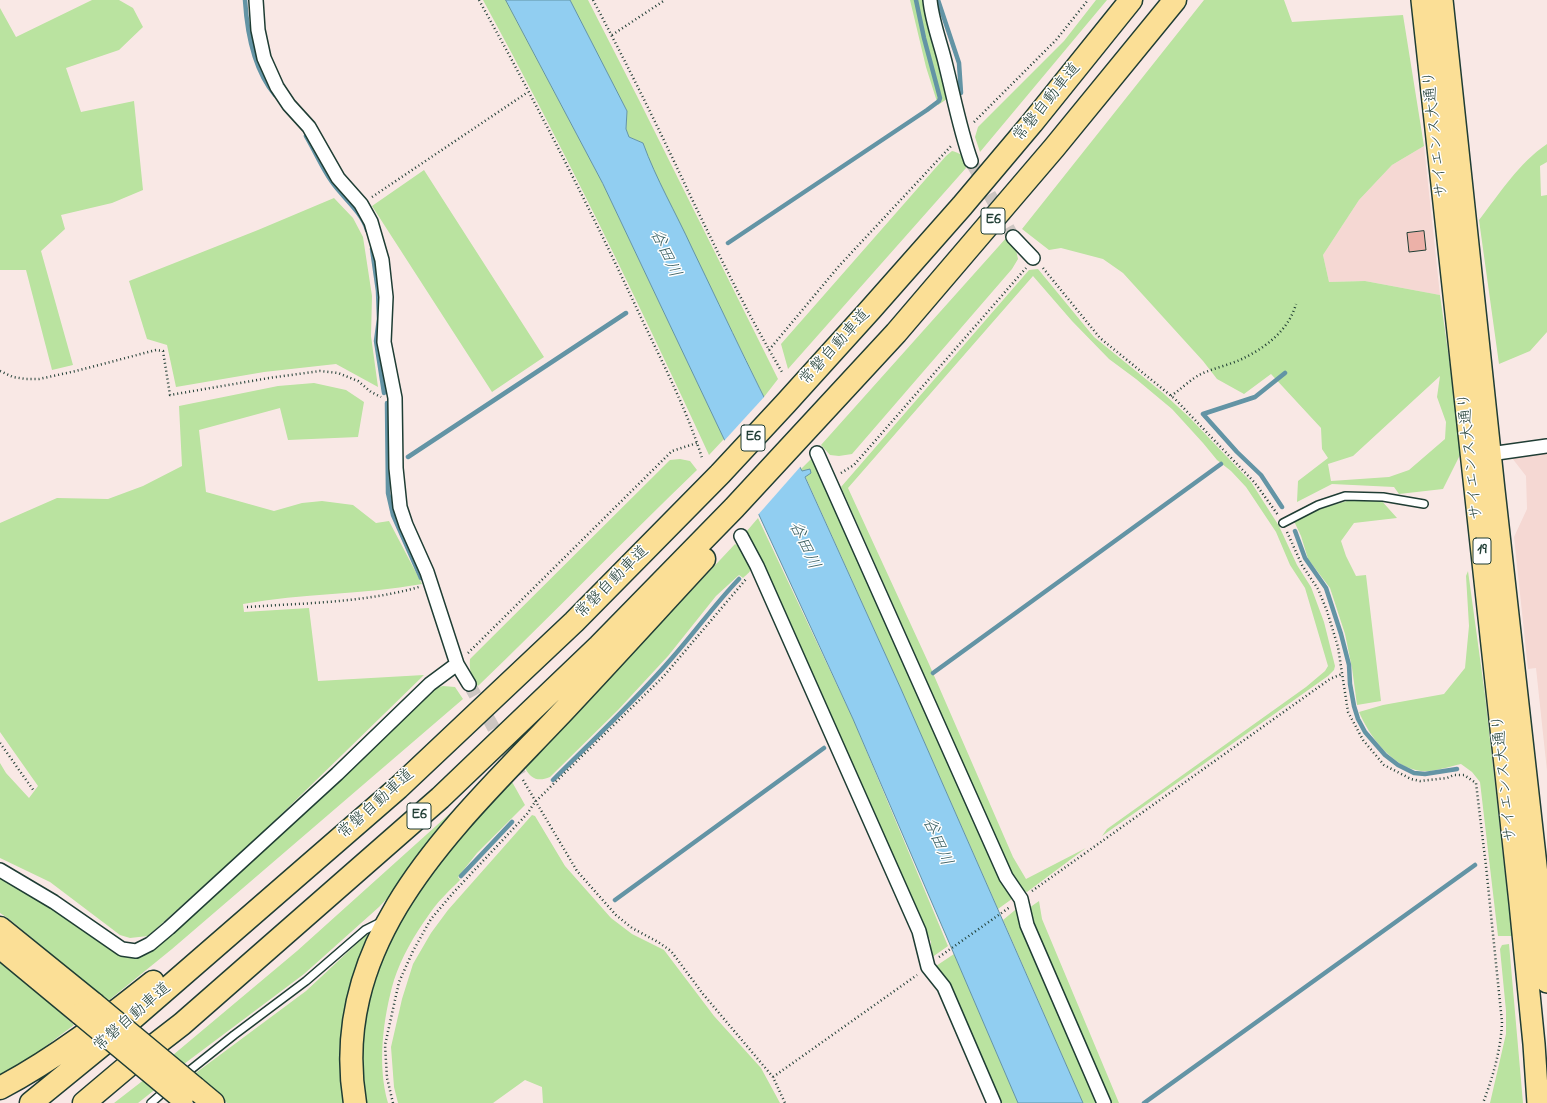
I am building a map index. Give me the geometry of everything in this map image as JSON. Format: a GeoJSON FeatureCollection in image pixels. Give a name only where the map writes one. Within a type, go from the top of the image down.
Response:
{"type":"FeatureCollection","features":[{"type":"Feature","properties":{"kind":"highway","name":"常磐自動車道"},"geometry":{"type":"LineString","coordinates":[[31,1103],[102,1045],[398,788],[574,622],[720,474],[786,403],[962,206],[1032,123],[1131,0]]}},
{"type":"Feature","properties":{"kind":"highway","name":"常磐自動車道"},"geometry":{"type":"LineString","coordinates":[[84,1103],[129,1065],[182,1024],[440,798],[599,646],[738,521],[787,452],[802,434],[896,333],[987,228],[1175,0]]}},
{"type":"Feature","properties":{"kind":"highway"},"geometry":{"type":"LineString","coordinates":[[354,1103],[351,1060],[356,1006],[367,966],[388,919],[422,868],[467,813],[611,661],[738,521]]}},
{"type":"Feature","properties":{"kind":"highway"},"geometry":{"type":"LineString","coordinates":[[0,1088],[53,1058],[89,1033],[398,788]]}},
{"type":"Feature","properties":{"kind":"highway"},"geometry":{"type":"LineString","coordinates":[[0,928],[87,1009],[188,1096],[213,1103]]}},
{"type":"Feature","properties":{"kind":"highway"},"geometry":{"type":"LineString","coordinates":[[0,948],[87,1009]]}},
{"type":"Feature","properties":{"kind":"main road","name":"サイエンス大通り"},"geometry":{"type":"LineString","coordinates":[[1422,0],[1520,903],[1534,1044],[1538,1103]]}},
{"type":"Feature","properties":{"kind":"main road","name":"サイエンス大通り"},"geometry":{"type":"LineString","coordinates":[[1442,0],[1490,454],[1539,894],[1547,982]]}},
{"type":"Feature","properties":{"kind":"street"},"geometry":{"type":"LineString","coordinates":[[256,0],[258,30],[264,58],[277,87],[289,105],[309,127],[338,178],[361,204],[371,222],[382,260],[386,297],[384,342],[396,398],[396,468],[400,507],[406,525],[427,572],[457,664],[469,684]]}},
{"type":"Feature","properties":{"kind":"street"},"geometry":{"type":"LineString","coordinates":[[930,0],[931,10],[946,65],[961,135],[971,161]]}},
{"type":"Feature","properties":{"kind":"street"},"geometry":{"type":"LineString","coordinates":[[1012,237],[1034,258]]}},
{"type":"Feature","properties":{"kind":"street"},"geometry":{"type":"LineString","coordinates":[[1490,454],[1547,446]]}},
{"type":"Feature","properties":{"kind":"street"},"geometry":{"type":"LineString","coordinates":[[817,453],[1006,877],[1021,899],[1027,925],[1104,1103]]}},
{"type":"Feature","properties":{"kind":"street"},"geometry":{"type":"LineString","coordinates":[[738,521],[919,931],[931,964],[944,987],[994,1103]]}},
{"type":"Feature","properties":{"kind":"street"},"geometry":{"type":"LineString","coordinates":[[0,870],[54,902],[122,949],[136,951],[150,944],[175,923],[337,774],[430,684],[457,664]]}},
{"type":"Feature","properties":{"kind":"lane"},"geometry":{"type":"LineString","coordinates":[[1283,522],[1318,504],[1345,496],[1383,497],[1424,504]]}},
{"type":"Feature","properties":{"kind":"lane"},"geometry":{"type":"LineString","coordinates":[[151,1103],[234,1035],[306,981],[364,930],[388,919]]}},
{"type":"Feature","properties":{"kind":"path"},"geometry":{"type":"LineString","coordinates":[[479,0],[559,151],[625,284],[681,402],[702,458]]}},
{"type":"Feature","properties":{"kind":"path"},"geometry":{"type":"LineString","coordinates":[[593,0],[724,264],[782,372]]}},
{"type":"Feature","properties":{"kind":"path"},"geometry":{"type":"LineString","coordinates":[[612,36],[665,0]]}},
{"type":"Feature","properties":{"kind":"path"},"geometry":{"type":"LineString","coordinates":[[769,350],[839,266],[961,135],[1056,40],[1088,0]]}},
{"type":"Feature","properties":{"kind":"path"},"geometry":{"type":"LineString","coordinates":[[361,204],[528,92]]}},
{"type":"Feature","properties":{"kind":"path"},"geometry":{"type":"LineString","coordinates":[[830,480],[854,465],[1034,258],[1044,268],[1100,338],[1172,396],[1254,483],[1283,522],[1302,565],[1318,589],[1327,611],[1338,647],[1348,712],[1363,740],[1384,765],[1411,779],[1420,781],[1447,778],[1454,775],[1464,775],[1476,783],[1502,1022],[1501,1039],[1490,1084],[1483,1103]]}},
{"type":"Feature","properties":{"kind":"path"},"geometry":{"type":"LineString","coordinates":[[1172,396],[1200,375],[1242,359],[1268,343],[1286,326],[1293,315],[1296,304]]}},
{"type":"Feature","properties":{"kind":"path"},"geometry":{"type":"LineString","coordinates":[[0,371],[13,378],[26,380],[39,379],[76,372],[156,350],[163,351],[170,394],[320,371],[338,373],[358,381],[371,392],[381,397],[396,398]]}},
{"type":"Feature","properties":{"kind":"path"},"geometry":{"type":"LineString","coordinates":[[457,664],[672,451],[697,443]]}},
{"type":"Feature","properties":{"kind":"path"},"geometry":{"type":"LineString","coordinates":[[393,1103],[387,1078],[385,1045],[399,982],[412,951],[432,919],[453,893],[527,814],[536,802],[663,677],[757,566]]}},
{"type":"Feature","properties":{"kind":"path"},"geometry":{"type":"LineString","coordinates":[[247,607],[350,600],[400,593],[431,584]]}},
{"type":"Feature","properties":{"kind":"path"},"geometry":{"type":"LineString","coordinates":[[773,1076],[1330,679],[1342,674]]}},
{"type":"Feature","properties":{"kind":"path"},"geometry":{"type":"LineString","coordinates":[[0,743],[34,791]]}},
{"type":"Feature","properties":{"kind":"path"},"geometry":{"type":"LineString","coordinates":[[520,775],[577,871],[616,915],[632,928],[671,951],[703,994],[773,1076],[785,1103]]}},
{"type":"Feature","properties":{"kind":"shaded area"},"geometry":{"type":"Polygon","coordinates":[[[1424,146],[1440,295],[1365,281],[1329,282],[1323,255],[1359,200],[1392,165],[1424,146]]]}},
{"type":"Feature","properties":{"kind":"shaded area"},"geometry":{"type":"Polygon","coordinates":[[[1547,452],[1547,771],[1536,668],[1528,669],[1514,537],[1527,509],[1526,476],[1512,458],[1547,452]]]}},
{"type":"Feature","properties":{"kind":"green space"},"geometry":{"type":"Polygon","coordinates":[[[92,0],[119,0],[133,8],[143,27],[119,50],[66,68],[81,112],[134,101],[143,190],[112,203],[61,215],[65,229],[41,251],[73,365],[52,370],[26,270],[0,270],[0,8],[16,37],[92,0]]]}},
{"type":"Feature","properties":{"kind":"green space"},"geometry":{"type":"Polygon","coordinates":[[[483,0],[506,0],[603,184],[724,439],[709,455],[600,225],[483,0]]]}},
{"type":"Feature","properties":{"kind":"green space"},"geometry":{"type":"Polygon","coordinates":[[[570,0],[588,0],[778,379],[764,397],[649,161],[643,143],[629,137],[626,129],[627,111],[570,0]]]}},
{"type":"Feature","properties":{"kind":"green space"},"geometry":{"type":"Polygon","coordinates":[[[910,0],[926,0],[933,42],[947,99],[938,105],[926,67],[910,0]]]}},
{"type":"Feature","properties":{"kind":"green space"},"geometry":{"type":"Polygon","coordinates":[[[1096,0],[1107,0],[980,152],[975,137],[978,127],[1064,41],[1096,0]]]}},
{"type":"Feature","properties":{"kind":"green space"},"geometry":{"type":"Polygon","coordinates":[[[1204,0],[1284,0],[1292,22],[1403,15],[1424,146],[1392,165],[1359,200],[1323,255],[1329,282],[1365,281],[1440,295],[1462,451],[1443,489],[1399,494],[1394,487],[1332,484],[1297,502],[1298,481],[1328,458],[1322,449],[1321,428],[1271,374],[1244,394],[1217,379],[1203,361],[1123,273],[1103,259],[1061,248],[1049,250],[1022,229],[1204,0]],[[1440,376],[1353,456],[1328,464],[1331,481],[1389,477],[1409,470],[1445,439],[1446,422],[1437,397],[1440,376]]]}},
{"type":"Feature","properties":{"kind":"green space"},"geometry":{"type":"Polygon","coordinates":[[[1547,144],[1547,162],[1540,166],[1541,196],[1547,195],[1547,332],[1530,351],[1499,364],[1479,220],[1519,169],[1547,144]]]}},
{"type":"Feature","properties":{"kind":"green space"},"geometry":{"type":"Polygon","coordinates":[[[952,151],[959,153],[962,156],[966,168],[788,369],[781,344],[952,151]]]}},
{"type":"Feature","properties":{"kind":"green space"},"geometry":{"type":"Polygon","coordinates":[[[424,170],[544,357],[492,392],[372,206],[424,170]]]}},
{"type":"Feature","properties":{"kind":"green space"},"geometry":{"type":"Polygon","coordinates":[[[334,198],[353,218],[363,237],[372,296],[371,336],[378,387],[336,364],[264,372],[176,387],[167,345],[147,339],[129,281],[334,198]]]}},
{"type":"Feature","properties":{"kind":"green space"},"geometry":{"type":"Polygon","coordinates":[[[1007,237],[1016,250],[1018,259],[1012,269],[852,454],[839,456],[830,455],[821,445],[1007,237]]]}},
{"type":"Feature","properties":{"kind":"green space"},"geometry":{"type":"Polygon","coordinates":[[[1038,269],[1094,337],[1163,393],[1189,417],[1251,482],[1279,526],[1297,565],[1311,587],[1324,622],[1335,666],[1334,670],[1328,676],[1102,836],[1107,829],[1306,687],[1325,671],[1328,666],[1305,588],[1290,565],[1276,532],[1246,487],[1231,471],[1217,460],[1172,409],[1109,359],[1072,321],[1033,276],[848,488],[929,664],[1013,857],[1026,879],[1086,848],[1027,892],[1020,889],[1014,878],[841,487],[1029,270],[1038,269]]]}},
{"type":"Feature","properties":{"kind":"green space"},"geometry":{"type":"Polygon","coordinates":[[[314,383],[346,390],[364,402],[358,437],[288,440],[280,408],[199,430],[206,492],[274,511],[302,503],[322,501],[353,505],[376,523],[389,521],[422,584],[400,588],[265,600],[243,604],[244,612],[309,608],[318,681],[424,675],[261,834],[148,936],[130,938],[120,935],[50,882],[0,858],[0,763],[6,773],[29,798],[38,786],[0,732],[0,523],[57,498],[108,499],[143,486],[182,466],[179,406],[278,386],[314,383]]]}},
{"type":"Feature","properties":{"kind":"green space"},"geometry":{"type":"Polygon","coordinates":[[[814,456],[1016,896],[998,909],[805,476],[811,473],[810,469],[802,471],[801,469],[814,456]]]}},
{"type":"Feature","properties":{"kind":"green space"},"geometry":{"type":"Polygon","coordinates":[[[680,459],[690,461],[697,470],[478,686],[471,673],[470,659],[670,460],[680,459]]]}},
{"type":"Feature","properties":{"kind":"green space"},"geometry":{"type":"Polygon","coordinates":[[[1380,499],[1397,518],[1354,523],[1341,541],[1346,556],[1356,576],[1366,575],[1381,701],[1357,705],[1352,668],[1345,634],[1330,588],[1308,559],[1301,536],[1294,521],[1323,508],[1347,501],[1380,499]]]}},
{"type":"Feature","properties":{"kind":"green space"},"geometry":{"type":"Polygon","coordinates":[[[758,518],[853,719],[948,946],[931,958],[931,942],[918,912],[790,622],[746,532],[758,518]]]}},
{"type":"Feature","properties":{"kind":"green space"},"geometry":{"type":"Polygon","coordinates":[[[735,544],[748,555],[750,559],[751,567],[749,573],[743,578],[739,575],[716,596],[668,656],[618,710],[550,777],[538,779],[532,777],[525,768],[735,544]]]}},
{"type":"Feature","properties":{"kind":"green space"},"geometry":{"type":"Polygon","coordinates":[[[1468,571],[1485,695],[1512,936],[1498,936],[1480,782],[1472,772],[1461,764],[1431,771],[1421,771],[1411,769],[1401,764],[1383,749],[1369,731],[1359,712],[1383,705],[1444,694],[1465,668],[1469,626],[1466,576],[1468,571]]]}},
{"type":"Feature","properties":{"kind":"green space"},"geometry":{"type":"Polygon","coordinates":[[[443,686],[455,687],[463,699],[172,949],[108,1001],[0,913],[0,877],[44,902],[113,952],[131,956],[150,953],[430,690],[443,686]]]}},
{"type":"Feature","properties":{"kind":"green space"},"geometry":{"type":"Polygon","coordinates":[[[511,780],[525,805],[477,853],[458,877],[460,880],[439,901],[423,923],[400,963],[390,995],[384,1026],[382,1057],[388,1103],[365,1103],[362,1086],[362,1029],[368,997],[395,925],[451,846],[511,780]]]}},
{"type":"Feature","properties":{"kind":"green space"},"geometry":{"type":"Polygon","coordinates":[[[466,799],[401,884],[379,907],[304,974],[184,1064],[173,1055],[297,951],[466,799]]]}},
{"type":"Feature","properties":{"kind":"green space"},"geometry":{"type":"Polygon","coordinates":[[[532,815],[535,816],[565,866],[611,918],[632,934],[664,950],[714,1016],[761,1068],[780,1103],[543,1103],[542,1087],[525,1080],[493,1103],[398,1103],[394,1087],[391,1047],[402,999],[413,964],[431,933],[448,910],[532,815]]]}},
{"type":"Feature","properties":{"kind":"green space"},"geometry":{"type":"Polygon","coordinates":[[[1039,901],[1042,919],[1119,1103],[1112,1103],[1031,923],[1029,908],[1039,901]]]}},
{"type":"Feature","properties":{"kind":"green space"},"geometry":{"type":"Polygon","coordinates":[[[1020,906],[1099,1103],[1083,1103],[1003,920],[1020,906]]]}},
{"type":"Feature","properties":{"kind":"green space"},"geometry":{"type":"Polygon","coordinates":[[[366,935],[371,936],[348,1103],[227,1103],[193,1075],[306,991],[366,935]]]}},
{"type":"Feature","properties":{"kind":"green space"},"geometry":{"type":"Polygon","coordinates":[[[1509,944],[1523,1103],[1490,1103],[1506,1034],[1506,1011],[1500,949],[1502,945],[1509,944]]]}},
{"type":"Feature","properties":{"kind":"green space"},"geometry":{"type":"Polygon","coordinates":[[[954,954],[1018,1103],[1001,1103],[952,990],[936,966],[954,954]]]}},
{"type":"Feature","properties":{"kind":"green space"},"geometry":{"type":"Polygon","coordinates":[[[0,959],[74,1025],[42,1049],[29,1061],[0,1076],[0,959]]]}},
{"type":"Feature","properties":{"kind":"green space"},"geometry":{"type":"Polygon","coordinates":[[[145,1079],[157,1088],[138,1103],[114,1103],[145,1079]]]}},
{"type":"Feature","properties":{"kind":"water","name":"谷田川"},"geometry":{"type":"Polygon","coordinates":[[[506,0],[570,0],[627,111],[626,129],[629,137],[643,143],[660,183],[788,444],[802,471],[810,469],[811,473],[805,477],[901,689],[1083,1103],[1018,1103],[853,719],[724,439],[603,184],[506,0]]]}},
{"type":"Feature","properties":{"kind":"pier"},"geometry":{"type":"Polygon","coordinates":[[[765,396],[801,466],[757,516],[723,442],[765,396]]]}},
{"type":"Feature","properties":{"kind":"building"},"geometry":{"type":"Polygon","coordinates":[[[1424,231],[1426,250],[1409,252],[1407,233],[1424,231]]]}},
{"type":"Feature","properties":{"kind":"waterway"},"geometry":{"type":"LineString","coordinates":[[245,0],[253,50],[262,74],[275,95]]}},
{"type":"Feature","properties":{"kind":"waterway"},"geometry":{"type":"LineString","coordinates":[[728,243],[939,101],[940,98],[924,38],[916,0]]}},
{"type":"Feature","properties":{"kind":"waterway"},"geometry":{"type":"LineString","coordinates":[[938,0],[959,63],[961,93]]}},
{"type":"Feature","properties":{"kind":"waterway"},"geometry":{"type":"LineString","coordinates":[[306,136],[328,177],[361,217],[367,230]]}},
{"type":"Feature","properties":{"kind":"waterway"},"geometry":{"type":"LineString","coordinates":[[372,249],[378,291],[379,319],[376,341],[384,393]]}},
{"type":"Feature","properties":{"kind":"waterway"},"geometry":{"type":"LineString","coordinates":[[408,457],[626,313]]}},
{"type":"Feature","properties":{"kind":"waterway"},"geometry":{"type":"LineString","coordinates":[[1282,507],[1261,475],[1237,452],[1203,414],[1255,397],[1285,373]]}},
{"type":"Feature","properties":{"kind":"waterway"},"geometry":{"type":"LineString","coordinates":[[387,403],[388,493],[393,515],[421,578]]}},
{"type":"Feature","properties":{"kind":"waterway"},"geometry":{"type":"LineString","coordinates":[[933,673],[1221,464]]}},
{"type":"Feature","properties":{"kind":"waterway"},"geometry":{"type":"LineString","coordinates":[[1295,531],[1305,558],[1326,588],[1341,634],[1349,665],[1350,684],[1354,706],[1358,719],[1365,732],[1385,755],[1398,765],[1414,773],[1425,774],[1457,769]]}},
{"type":"Feature","properties":{"kind":"waterway"},"geometry":{"type":"LineString","coordinates":[[553,780],[629,705],[658,674],[739,579]]}},
{"type":"Feature","properties":{"kind":"waterway"},"geometry":{"type":"LineString","coordinates":[[615,900],[824,748]]}},
{"type":"Feature","properties":{"kind":"waterway"},"geometry":{"type":"LineString","coordinates":[[461,876],[512,822]]}},
{"type":"Feature","properties":{"kind":"waterway"},"geometry":{"type":"LineString","coordinates":[[1144,1103],[1475,865]]}},
{"type":"Feature","properties":{"kind":"tunnel"},"geometry":{"type":"LineString","coordinates":[[971,161],[1013,237]]}},
{"type":"Feature","properties":{"kind":"tunnel"},"geometry":{"type":"LineString","coordinates":[[469,684],[520,775]]}}]}
